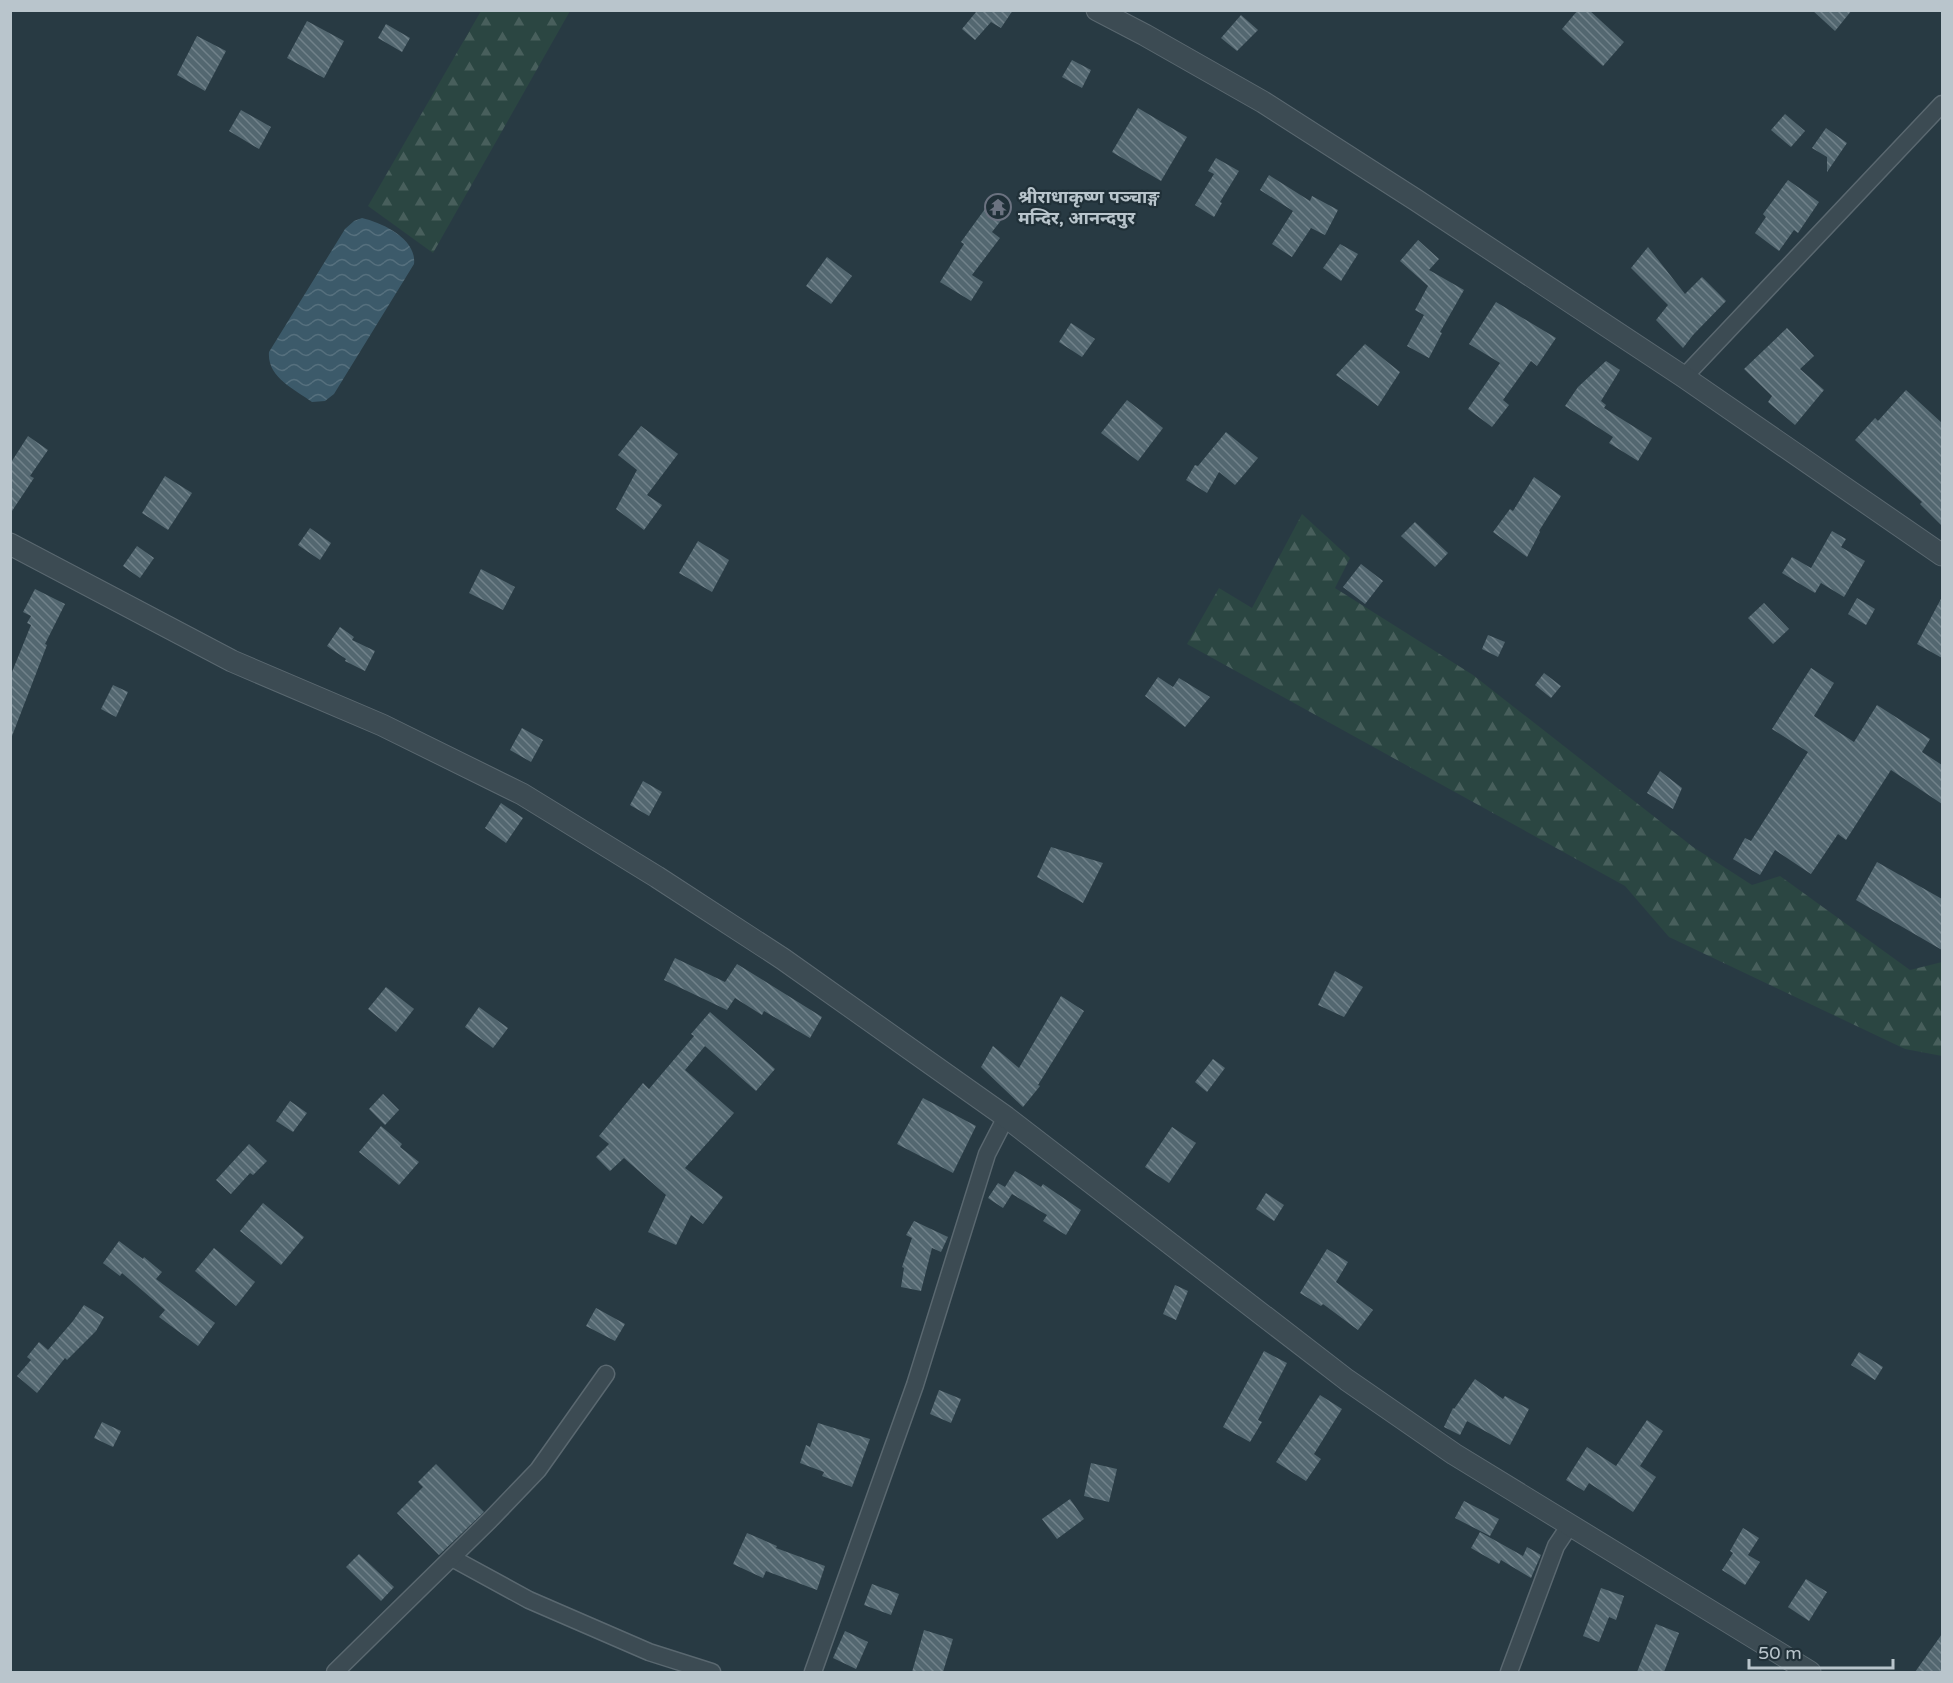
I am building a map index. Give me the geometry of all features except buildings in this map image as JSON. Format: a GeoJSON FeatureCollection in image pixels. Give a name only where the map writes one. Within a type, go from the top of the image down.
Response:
{"type":"FeatureCollection","features":[{"type":"Feature","properties":{"kind":"street"},"geometry":{"type":"LineString","coordinates":[[1097,10],[1263,102],[1416,200],[1684,377],[1942,555]]}},
{"type":"Feature","properties":{"kind":"street"},"geometry":{"type":"LineString","coordinates":[[1684,377],[1942,104]]}},
{"type":"Feature","properties":{"kind":"street"},"geometry":{"type":"LineString","coordinates":[[10,544],[232,661],[382,725],[522,794],[657,877],[783,959],[1006,1117],[1347,1380],[1454,1454],[1810,1672]]}},
{"type":"Feature","properties":{"kind":"street"},"geometry":{"type":"LineString","coordinates":[[813,1672],[915,1385],[987,1154],[1006,1117]]}},
{"type":"Feature","properties":{"kind":"street"},"geometry":{"type":"LineString","coordinates":[[335,1672],[538,1470],[606,1374]]}},
{"type":"Feature","properties":{"kind":"street"},"geometry":{"type":"LineString","coordinates":[[1509,1672],[1556,1546],[1570,1525]]}},
{"type":"Feature","properties":{"kind":"street"},"geometry":{"type":"LineString","coordinates":[[452,1558],[529,1600],[649,1652],[712,1672]]}},
{"type":"Feature","properties":{"kind":"green space"},"geometry":{"type":"Polygon","coordinates":[[[481,11],[570,11],[433,253],[368,206],[481,11]]]}},
{"type":"Feature","properties":{"kind":"green space"},"geometry":{"type":"Polygon","coordinates":[[[1302,514],[1350,558],[1335,588],[1473,675],[1693,847],[1752,885],[1780,876],[1910,970],[1942,962],[1942,1056],[1905,1049],[1669,937],[1625,886],[1187,644],[1219,588],[1252,608],[1302,514]]]}},
{"type":"Feature","properties":{"kind":"water"},"geometry":{"type":"Polygon","coordinates":[[[362,218],[388,228],[404,240],[410,247],[414,264],[334,394],[325,401],[312,402],[277,375],[269,361],[269,352],[345,229],[354,221],[362,218]]]}},
{"type":"Feature","properties":{"kind":"place","name":"श्रीराधाकृष्ण पञ्चाङ्ग मन्दिर, आनन्दपुर"},"geometry":{"type":"Point","coordinates":[998,207]}}]}
